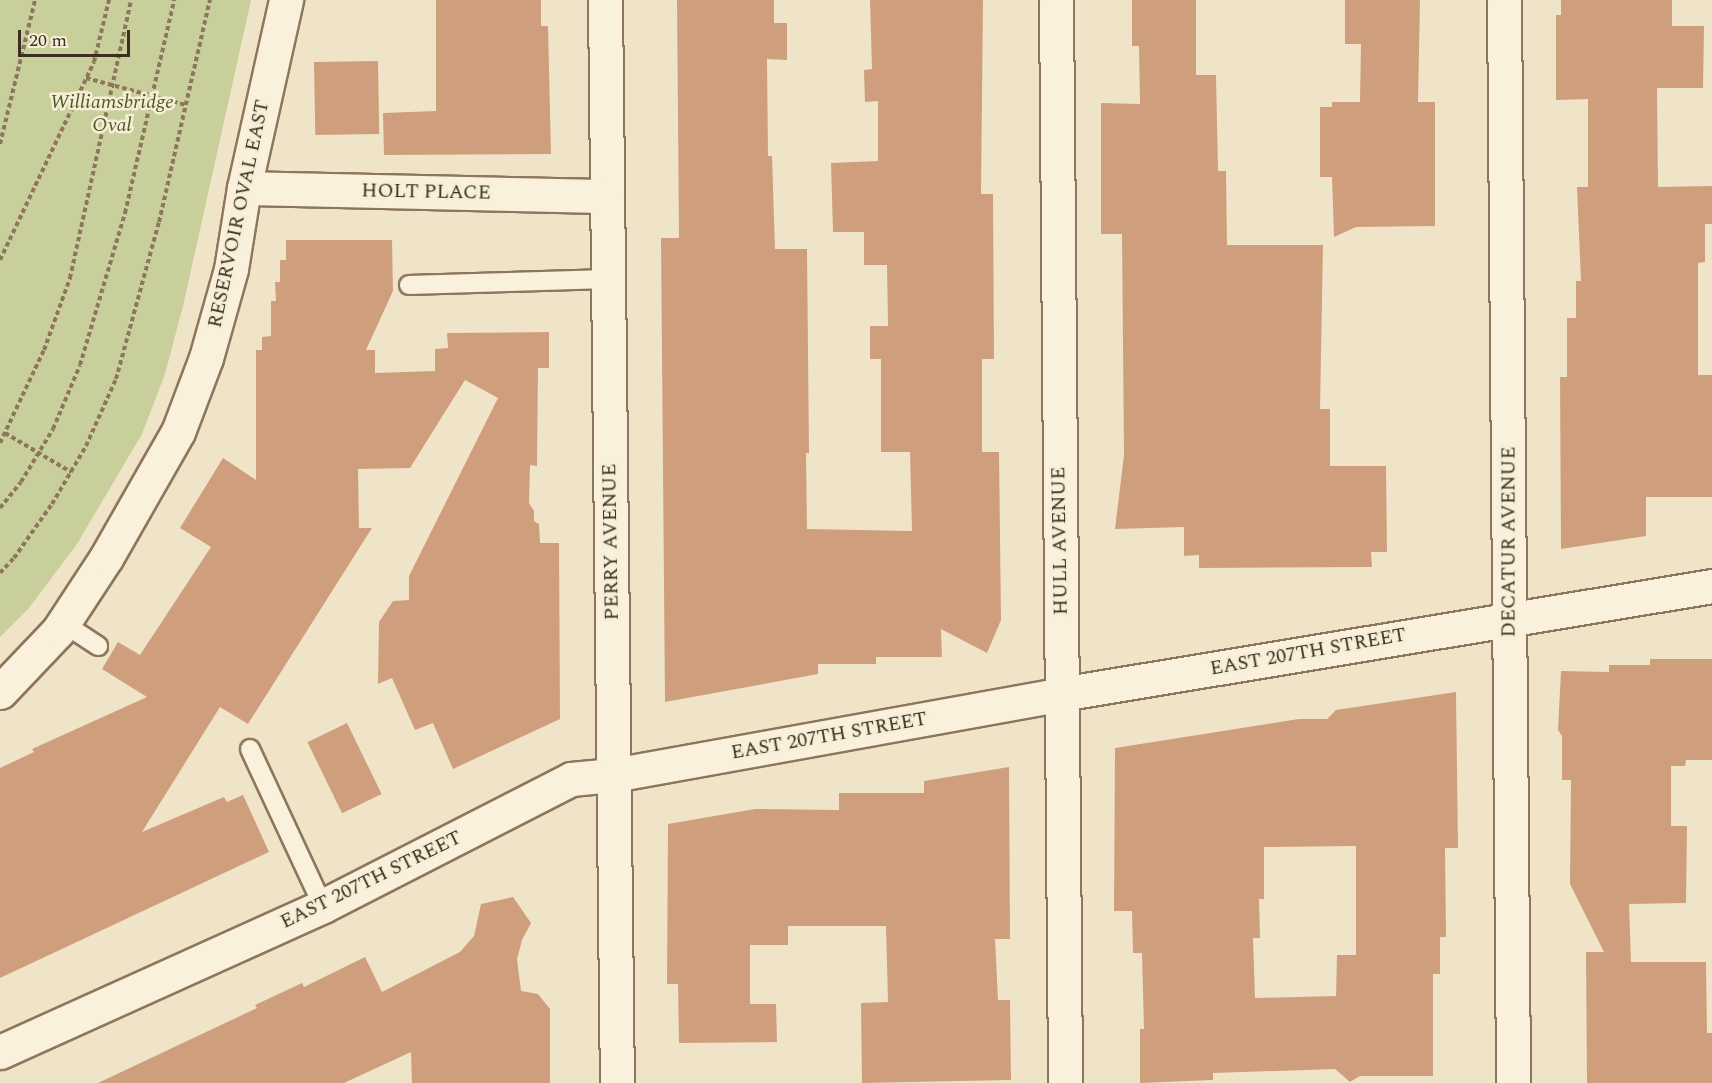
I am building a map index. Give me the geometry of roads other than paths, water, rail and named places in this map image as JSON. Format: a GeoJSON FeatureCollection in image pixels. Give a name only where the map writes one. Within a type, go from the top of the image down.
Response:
{"type":"FeatureCollection","features":[{"type":"Feature","properties":{"kind":"street","name":"RESERVOIR OVAL EAST"},"geometry":{"type":"LineString","coordinates":[[0,692],[63,623],[106,558],[178,432],[218,318],[231,269],[244,188],[286,0]]}},
{"type":"Feature","properties":{"kind":"street","name":"PERRY AVENUE"},"geometry":{"type":"LineString","coordinates":[[605,0],[617,1083]]}},
{"type":"Feature","properties":{"kind":"street","name":"HULL AVENUE"},"geometry":{"type":"LineString","coordinates":[[1056,0],[1065,1083]]}},
{"type":"Feature","properties":{"kind":"street","name":"DECATUR AVENUE"},"geometry":{"type":"LineString","coordinates":[[1504,0],[1513,1083]]}},
{"type":"Feature","properties":{"kind":"street","name":"HOLT PLACE"},"geometry":{"type":"LineString","coordinates":[[244,188],[607,196]]}},
{"type":"Feature","properties":{"kind":"street","name":"EAST 207TH STREET"},"geometry":{"type":"LineString","coordinates":[[0,1052],[323,906],[571,779],[613,775],[1061,694],[1712,586]]}},
{"type":"Feature","properties":{"kind":"lane"},"geometry":{"type":"LineString","coordinates":[[409,285],[608,279]]}},
{"type":"Feature","properties":{"kind":"lane"},"geometry":{"type":"LineString","coordinates":[[63,623],[98,646]]}},
{"type":"Feature","properties":{"kind":"lane"},"geometry":{"type":"LineString","coordinates":[[250,749],[323,906]]}},
{"type":"Feature","properties":{"kind":"park label","name":"Williamsbridge Oval"},"geometry":{"type":"Point","coordinates":[112,114]}}]}
